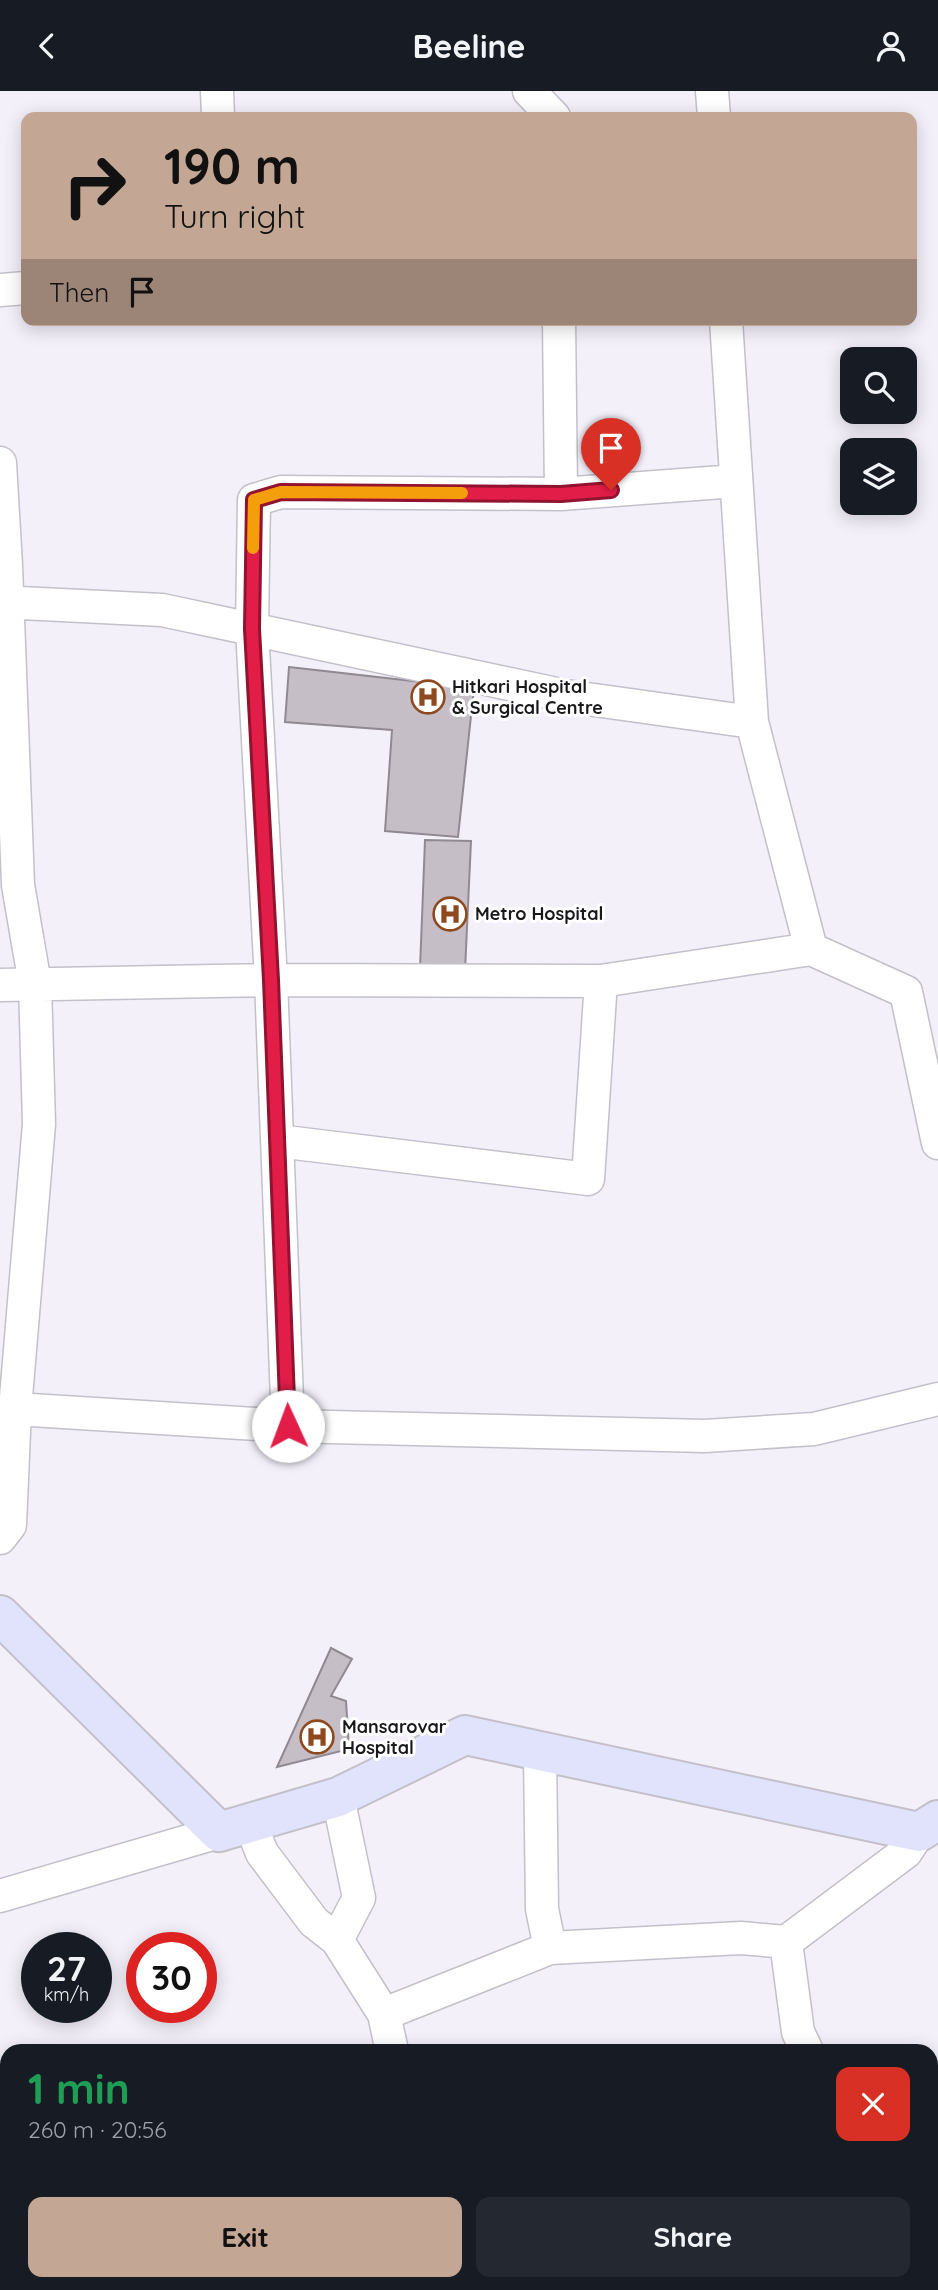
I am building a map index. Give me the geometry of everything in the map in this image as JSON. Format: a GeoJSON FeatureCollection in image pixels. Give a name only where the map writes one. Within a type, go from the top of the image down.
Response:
{"type":"FeatureCollection","features":[{"type":"Feature","properties":{"kind":"street"},"geometry":{"type":"LineString","coordinates":[[217,91],[218,112]]}},
{"type":"Feature","properties":{"kind":"street"},"geometry":{"type":"LineString","coordinates":[[530,91],[550,112]]}},
{"type":"Feature","properties":{"kind":"street"},"geometry":{"type":"LineString","coordinates":[[562,91],[562,112]]}},
{"type":"Feature","properties":{"kind":"street"},"geometry":{"type":"LineString","coordinates":[[712,91],[714,112]]}},
{"type":"Feature","properties":{"kind":"street"},"geometry":{"type":"LineString","coordinates":[[0,290],[21,288]]}},
{"type":"Feature","properties":{"kind":"street"},"geometry":{"type":"LineString","coordinates":[[559,326],[561,494]]}},
{"type":"Feature","properties":{"kind":"street"},"geometry":{"type":"LineString","coordinates":[[726,326],[752,722],[811,949]]}},
{"type":"Feature","properties":{"kind":"street"},"geometry":{"type":"LineString","coordinates":[[0,463],[6,565],[3,603],[9,886],[35,984],[39,1124],[15,1409],[10,1524],[0,1538]]}},
{"type":"Feature","properties":{"kind":"street"},"geometry":{"type":"LineString","coordinates":[[288,1426],[271,980],[252,629],[254,500],[281,492],[561,494],[736,481]]}},
{"type":"Feature","properties":{"kind":"street"},"geometry":{"type":"LineString","coordinates":[[3,603],[162,610],[566,696],[752,722]]}},
{"type":"Feature","properties":{"kind":"street"},"geometry":{"type":"LineString","coordinates":[[0,985],[271,980],[601,981],[811,949],[906,992],[938,1143]]}},
{"type":"Feature","properties":{"kind":"street"},"geometry":{"type":"LineString","coordinates":[[278,1141],[588,1179],[601,981]]}},
{"type":"Feature","properties":{"kind":"street"},"geometry":{"type":"LineString","coordinates":[[15,1409],[288,1426],[705,1436],[814,1429],[938,1399]]}},
{"type":"Feature","properties":{"kind":"street"},"geometry":{"type":"LineString","coordinates":[[0,1615],[262,1853],[314,1922],[337,1940],[384,2014],[390,2044]]}},
{"type":"Feature","properties":{"kind":"street"},"geometry":{"type":"LineString","coordinates":[[0,1896],[338,1797],[465,1735],[929,1826]]}},
{"type":"Feature","properties":{"kind":"street"},"geometry":{"type":"LineString","coordinates":[[540,1751],[542,1909],[550,1948]]}},
{"type":"Feature","properties":{"kind":"street"},"geometry":{"type":"LineString","coordinates":[[337,1940],[359,1898],[338,1797]]}},
{"type":"Feature","properties":{"kind":"street"},"geometry":{"type":"LineString","coordinates":[[384,2014],[550,1948],[741,1938],[786,1943],[906,1852],[929,1826]]}},
{"type":"Feature","properties":{"kind":"street"},"geometry":{"type":"LineString","coordinates":[[786,1943],[798,2032],[804,2044]]}},
{"type":"Feature","properties":{"kind":"building"},"geometry":{"type":"Polygon","coordinates":[[[289,667],[474,688],[458,837],[385,831],[392,730],[285,722],[289,667]]]}},
{"type":"Feature","properties":{"kind":"building"},"geometry":{"type":"Polygon","coordinates":[[[425,840],[471,841],[465,971],[420,969],[425,840]]]}},
{"type":"Feature","properties":{"kind":"building"},"geometry":{"type":"Polygon","coordinates":[[[331,1648],[352,1659],[331,1696],[346,1701],[349,1749],[277,1767],[331,1648]]]}},
{"type":"Feature","properties":{"kind":"slow traffic"},"geometry":{"type":"LineString","coordinates":[[253,548],[254,500],[281,492],[462,493]]}},
{"type":"Feature","properties":{"kind":"place","name":"Hitkari Hospital & Surgical Centre"},"geometry":{"type":"Point","coordinates":[428,697]}},
{"type":"Feature","properties":{"kind":"place","name":"Metro Hospital"},"geometry":{"type":"Point","coordinates":[450,914]}},
{"type":"Feature","properties":{"kind":"place","name":"Mansarovar Hospital"},"geometry":{"type":"Point","coordinates":[317,1737]}},
{"type":"Feature","properties":{"kind":"route"},"geometry":{"type":"LineString","coordinates":[[288,1426],[271,980],[252,629],[254,500],[281,492],[561,494],[611,490]]}}]}
